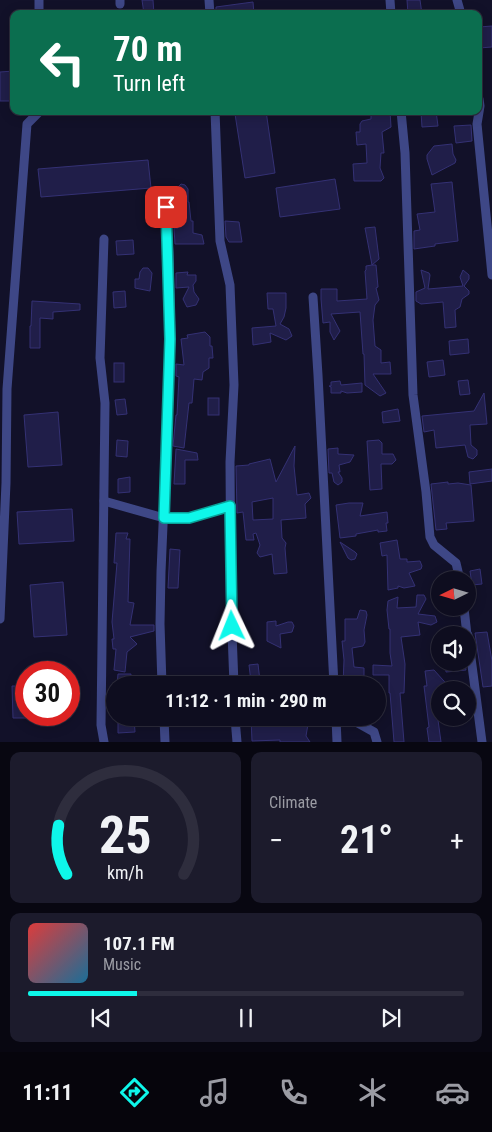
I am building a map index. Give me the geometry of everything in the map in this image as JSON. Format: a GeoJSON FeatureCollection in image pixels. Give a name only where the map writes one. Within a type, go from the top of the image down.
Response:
{"type":"FeatureCollection","features":[{"type":"Feature","properties":{"kind":"street"},"geometry":{"type":"LineString","coordinates":[[0,619],[6,483],[3,388],[27,124],[36,115]]}},
{"type":"Feature","properties":{"kind":"street"},"geometry":{"type":"LineString","coordinates":[[215,115],[220,241],[230,285],[234,385],[230,462],[234,676]]}},
{"type":"Feature","properties":{"kind":"street"},"geometry":{"type":"LineString","coordinates":[[401,115],[405,153],[413,395],[430,537],[434,544],[456,563],[458,571]]}},
{"type":"Feature","properties":{"kind":"street"},"geometry":{"type":"LineString","coordinates":[[478,115],[477,124],[492,275]]}},
{"type":"Feature","properties":{"kind":"street"},"geometry":{"type":"LineString","coordinates":[[162,676],[160,624],[170,339],[166,207]]}},
{"type":"Feature","properties":{"kind":"street"},"geometry":{"type":"LineString","coordinates":[[104,239],[100,358],[105,404],[101,725],[104,742]]}},
{"type":"Feature","properties":{"kind":"street"},"geometry":{"type":"LineString","coordinates":[[313,296],[334,676]]}},
{"type":"Feature","properties":{"kind":"street"},"geometry":{"type":"LineString","coordinates":[[104,501],[164,518],[189,518],[230,506]]}},
{"type":"Feature","properties":{"kind":"street"},"geometry":{"type":"LineString","coordinates":[[473,671],[482,742]]}},
{"type":"Feature","properties":{"kind":"street"},"geometry":{"type":"LineString","coordinates":[[164,726],[165,742]]}},
{"type":"Feature","properties":{"kind":"street"},"geometry":{"type":"LineString","coordinates":[[236,726],[236,742]]}},
{"type":"Feature","properties":{"kind":"street"},"geometry":{"type":"LineString","coordinates":[[336,726],[337,742]]}},
{"type":"Feature","properties":{"kind":"street"},"geometry":{"type":"LineString","coordinates":[[363,726],[374,732],[377,742]]}},
{"type":"Feature","properties":{"kind":"building"},"geometry":{"type":"Polygon","coordinates":[[[142,0],[153,0],[154,10],[143,10],[142,0]]]}},
{"type":"Feature","properties":{"kind":"building"},"geometry":{"type":"Polygon","coordinates":[[[407,0],[420,0],[421,10],[408,10],[407,0]]]}},
{"type":"Feature","properties":{"kind":"building"},"geometry":{"type":"Polygon","coordinates":[[[253,2],[254,10],[216,10],[216,7],[253,2]]]}},
{"type":"Feature","properties":{"kind":"building"},"geometry":{"type":"Polygon","coordinates":[[[492,26],[492,47],[482,48],[482,27],[492,26]]]}},
{"type":"Feature","properties":{"kind":"building"},"geometry":{"type":"Polygon","coordinates":[[[10,71],[10,101],[0,101],[0,72],[10,71]]]}},
{"type":"Feature","properties":{"kind":"building"},"geometry":{"type":"Polygon","coordinates":[[[235,115],[267,115],[275,173],[245,178],[235,115]]]}},
{"type":"Feature","properties":{"kind":"building"},"geometry":{"type":"Polygon","coordinates":[[[371,115],[390,115],[391,127],[382,132],[384,153],[381,153],[380,168],[384,178],[381,181],[354,181],[353,164],[367,163],[366,144],[357,145],[356,132],[360,132],[362,121],[371,119],[371,115]]]}},
{"type":"Feature","properties":{"kind":"building"},"geometry":{"type":"Polygon","coordinates":[[[421,115],[437,115],[438,126],[422,127],[421,115]]]}},
{"type":"Feature","properties":{"kind":"building"},"geometry":{"type":"Polygon","coordinates":[[[471,125],[472,141],[456,143],[454,126],[471,125]]]}},
{"type":"Feature","properties":{"kind":"building"},"geometry":{"type":"Polygon","coordinates":[[[452,144],[455,163],[432,175],[427,155],[434,146],[452,144]]]}},
{"type":"Feature","properties":{"kind":"building"},"geometry":{"type":"Polygon","coordinates":[[[148,160],[151,188],[41,197],[38,169],[148,160]]]}},
{"type":"Feature","properties":{"kind":"building"},"geometry":{"type":"Polygon","coordinates":[[[335,179],[340,209],[280,217],[276,188],[335,179]]]}},
{"type":"Feature","properties":{"kind":"building"},"geometry":{"type":"Polygon","coordinates":[[[452,182],[458,241],[414,249],[414,231],[420,230],[417,214],[435,212],[431,184],[452,182]]]}},
{"type":"Feature","properties":{"kind":"building"},"geometry":{"type":"Polygon","coordinates":[[[181,184],[185,185],[188,189],[193,233],[202,235],[204,244],[175,244],[174,228],[178,228],[179,213],[177,188],[181,184]]]}},
{"type":"Feature","properties":{"kind":"building"},"geometry":{"type":"Polygon","coordinates":[[[225,221],[239,222],[242,242],[229,242],[226,237],[225,221]]]}},
{"type":"Feature","properties":{"kind":"building"},"geometry":{"type":"Polygon","coordinates":[[[375,227],[379,259],[372,265],[365,228],[375,227]]]}},
{"type":"Feature","properties":{"kind":"building"},"geometry":{"type":"Polygon","coordinates":[[[133,240],[134,254],[117,255],[116,241],[133,240]]]}},
{"type":"Feature","properties":{"kind":"building"},"geometry":{"type":"Polygon","coordinates":[[[376,265],[378,287],[376,288],[379,300],[375,305],[373,320],[375,346],[381,350],[381,363],[390,362],[391,374],[373,374],[386,393],[380,396],[365,385],[360,312],[331,314],[340,331],[334,340],[330,332],[330,322],[323,323],[321,299],[321,289],[337,289],[337,301],[367,299],[365,271],[366,266],[376,265]]]}},
{"type":"Feature","properties":{"kind":"building"},"geometry":{"type":"Polygon","coordinates":[[[143,268],[148,268],[152,273],[150,291],[135,288],[135,279],[139,279],[143,268]]]}},
{"type":"Feature","properties":{"kind":"building"},"geometry":{"type":"Polygon","coordinates":[[[421,270],[430,275],[428,289],[463,286],[460,277],[463,270],[469,275],[469,279],[464,286],[469,291],[469,294],[462,299],[460,307],[455,310],[456,327],[445,328],[443,302],[421,304],[416,301],[416,292],[425,288],[421,270]]]}},
{"type":"Feature","properties":{"kind":"building"},"geometry":{"type":"Polygon","coordinates":[[[188,272],[187,275],[196,275],[196,281],[193,285],[194,292],[199,299],[196,305],[187,307],[183,299],[189,287],[176,288],[176,273],[188,272]]]}},
{"type":"Feature","properties":{"kind":"building"},"geometry":{"type":"Polygon","coordinates":[[[125,291],[126,307],[114,308],[113,292],[125,291]]]}},
{"type":"Feature","properties":{"kind":"building"},"geometry":{"type":"Polygon","coordinates":[[[267,293],[286,293],[286,308],[280,324],[289,329],[292,336],[286,340],[270,333],[271,342],[253,345],[252,328],[276,326],[273,309],[268,309],[267,293]]]}},
{"type":"Feature","properties":{"kind":"building"},"geometry":{"type":"Polygon","coordinates":[[[32,301],[80,304],[80,310],[53,312],[53,319],[40,318],[40,348],[30,348],[32,301]]]}},
{"type":"Feature","properties":{"kind":"building"},"geometry":{"type":"Polygon","coordinates":[[[205,332],[210,337],[213,358],[209,358],[209,368],[203,372],[202,380],[194,379],[192,403],[189,403],[184,448],[173,446],[179,377],[176,376],[176,364],[184,365],[181,339],[188,338],[187,335],[205,332]]]}},
{"type":"Feature","properties":{"kind":"building"},"geometry":{"type":"Polygon","coordinates":[[[468,339],[469,353],[450,355],[449,341],[468,339]]]}},
{"type":"Feature","properties":{"kind":"building"},"geometry":{"type":"Polygon","coordinates":[[[443,360],[445,375],[429,377],[427,362],[443,360]]]}},
{"type":"Feature","properties":{"kind":"building"},"geometry":{"type":"Polygon","coordinates":[[[114,363],[124,363],[124,382],[114,382],[114,363]]]}},
{"type":"Feature","properties":{"kind":"building"},"geometry":{"type":"Polygon","coordinates":[[[468,380],[470,394],[460,395],[458,381],[468,380]]]}},
{"type":"Feature","properties":{"kind":"building"},"geometry":{"type":"Polygon","coordinates":[[[340,381],[341,385],[362,383],[362,392],[347,393],[341,391],[341,393],[331,393],[331,387],[329,386],[331,386],[331,382],[340,381]]]}},
{"type":"Feature","properties":{"kind":"building"},"geometry":{"type":"Polygon","coordinates":[[[484,393],[487,424],[470,425],[471,445],[477,450],[477,455],[473,459],[468,457],[465,445],[436,448],[434,430],[424,432],[422,416],[474,411],[484,393]]]}},
{"type":"Feature","properties":{"kind":"building"},"geometry":{"type":"Polygon","coordinates":[[[208,398],[219,398],[219,415],[208,415],[208,398]]]}},
{"type":"Feature","properties":{"kind":"building"},"geometry":{"type":"Polygon","coordinates":[[[125,399],[127,414],[117,415],[115,400],[125,399]]]}},
{"type":"Feature","properties":{"kind":"building"},"geometry":{"type":"Polygon","coordinates":[[[398,409],[400,421],[383,423],[382,412],[398,409]]]}},
{"type":"Feature","properties":{"kind":"building"},"geometry":{"type":"Polygon","coordinates":[[[58,412],[62,465],[28,467],[24,415],[58,412]]]}},
{"type":"Feature","properties":{"kind":"building"},"geometry":{"type":"Polygon","coordinates":[[[117,440],[128,441],[127,457],[116,456],[117,440]]]}},
{"type":"Feature","properties":{"kind":"building"},"geometry":{"type":"Polygon","coordinates":[[[379,440],[382,443],[382,454],[393,454],[396,460],[392,464],[381,464],[382,489],[370,490],[367,441],[379,440]]]}},
{"type":"Feature","properties":{"kind":"building"},"geometry":{"type":"Polygon","coordinates":[[[295,446],[294,466],[297,495],[309,493],[311,498],[305,504],[306,518],[281,520],[282,538],[286,543],[287,573],[274,574],[272,554],[260,557],[257,553],[260,545],[256,533],[253,534],[254,540],[246,540],[243,512],[237,513],[236,466],[249,465],[270,459],[276,482],[295,446]],[[273,498],[252,502],[253,520],[273,519],[273,498]]]}},
{"type":"Feature","properties":{"kind":"building"},"geometry":{"type":"Polygon","coordinates":[[[338,448],[338,454],[354,455],[350,462],[339,465],[340,472],[338,472],[342,482],[338,485],[334,482],[332,473],[329,473],[328,449],[338,448]]]}},
{"type":"Feature","properties":{"kind":"building"},"geometry":{"type":"Polygon","coordinates":[[[176,449],[197,453],[198,460],[185,460],[185,484],[174,484],[176,449]]]}},
{"type":"Feature","properties":{"kind":"building"},"geometry":{"type":"Polygon","coordinates":[[[492,469],[492,481],[470,484],[469,472],[492,469]]]}},
{"type":"Feature","properties":{"kind":"building"},"geometry":{"type":"Polygon","coordinates":[[[130,477],[130,492],[118,493],[118,479],[130,477]]]}},
{"type":"Feature","properties":{"kind":"building"},"geometry":{"type":"Polygon","coordinates":[[[448,482],[448,484],[471,485],[474,521],[446,523],[447,529],[436,530],[431,484],[448,482]]]}},
{"type":"Feature","properties":{"kind":"building"},"geometry":{"type":"Polygon","coordinates":[[[363,503],[360,516],[387,512],[387,531],[378,532],[378,530],[340,538],[336,505],[363,503]]]}},
{"type":"Feature","properties":{"kind":"building"},"geometry":{"type":"Polygon","coordinates":[[[72,509],[74,541],[19,544],[17,512],[72,509]]]}},
{"type":"Feature","properties":{"kind":"building"},"geometry":{"type":"Polygon","coordinates":[[[116,533],[128,533],[126,539],[130,539],[128,602],[134,603],[130,625],[154,625],[154,631],[130,637],[137,644],[127,652],[125,672],[114,670],[116,649],[113,649],[112,622],[117,563],[114,563],[116,533]]]}},
{"type":"Feature","properties":{"kind":"building"},"geometry":{"type":"Polygon","coordinates":[[[397,540],[400,559],[407,559],[407,562],[420,561],[422,566],[421,569],[409,573],[415,586],[404,588],[398,586],[398,588],[388,590],[387,555],[382,556],[380,543],[397,540]]]}},
{"type":"Feature","properties":{"kind":"building"},"geometry":{"type":"Polygon","coordinates":[[[340,542],[357,554],[355,559],[351,560],[348,558],[340,542]]]}},
{"type":"Feature","properties":{"kind":"building"},"geometry":{"type":"Polygon","coordinates":[[[170,549],[180,550],[178,588],[168,588],[170,549]]]}},
{"type":"Feature","properties":{"kind":"building"},"geometry":{"type":"Polygon","coordinates":[[[480,569],[482,584],[476,585],[476,571],[470,571],[480,569]]]}},
{"type":"Feature","properties":{"kind":"building"},"geometry":{"type":"Polygon","coordinates":[[[63,582],[67,635],[34,637],[30,585],[63,582]]]}},
{"type":"Feature","properties":{"kind":"building"},"geometry":{"type":"Polygon","coordinates":[[[417,595],[424,595],[426,599],[418,614],[435,616],[437,622],[431,625],[418,622],[420,635],[401,637],[405,664],[404,693],[400,693],[404,742],[394,742],[389,675],[373,675],[373,665],[392,666],[387,610],[388,601],[398,597],[397,608],[416,607],[417,595]]]}},
{"type":"Feature","properties":{"kind":"building"},"geometry":{"type":"Polygon","coordinates":[[[360,610],[366,611],[365,642],[363,646],[352,648],[354,667],[364,668],[364,676],[343,676],[342,641],[345,641],[345,619],[357,619],[360,610]]]}},
{"type":"Feature","properties":{"kind":"building"},"geometry":{"type":"Polygon","coordinates":[[[276,621],[276,626],[292,622],[294,626],[292,632],[280,634],[281,648],[267,641],[267,622],[276,621]]]}},
{"type":"Feature","properties":{"kind":"building"},"geometry":{"type":"Polygon","coordinates":[[[487,632],[492,661],[492,686],[483,687],[476,633],[487,632]]]}},
{"type":"Feature","properties":{"kind":"building"},"geometry":{"type":"Polygon","coordinates":[[[258,664],[259,676],[250,676],[249,665],[258,664]]]}},
{"type":"Feature","properties":{"kind":"building"},"geometry":{"type":"Polygon","coordinates":[[[425,671],[435,671],[444,681],[431,681],[431,726],[439,726],[441,742],[429,742],[424,686],[427,686],[425,671]]]}},
{"type":"Feature","properties":{"kind":"building"},"geometry":{"type":"Polygon","coordinates":[[[118,674],[131,674],[131,676],[118,676],[118,674]]]}},
{"type":"Feature","properties":{"kind":"building"},"geometry":{"type":"Polygon","coordinates":[[[12,686],[15,686],[15,718],[13,718],[12,686]]]}},
{"type":"Feature","properties":{"kind":"building"},"geometry":{"type":"Polygon","coordinates":[[[118,726],[135,726],[135,732],[118,733],[118,726]]]}},
{"type":"Feature","properties":{"kind":"building"},"geometry":{"type":"Polygon","coordinates":[[[251,726],[308,726],[306,736],[310,742],[280,742],[280,740],[252,741],[251,726]]]}},
{"type":"Feature","properties":{"kind":"route"},"geometry":{"type":"LineString","coordinates":[[166,207],[169,253],[170,339],[164,518],[189,518],[230,506],[232,626]]}}]}
